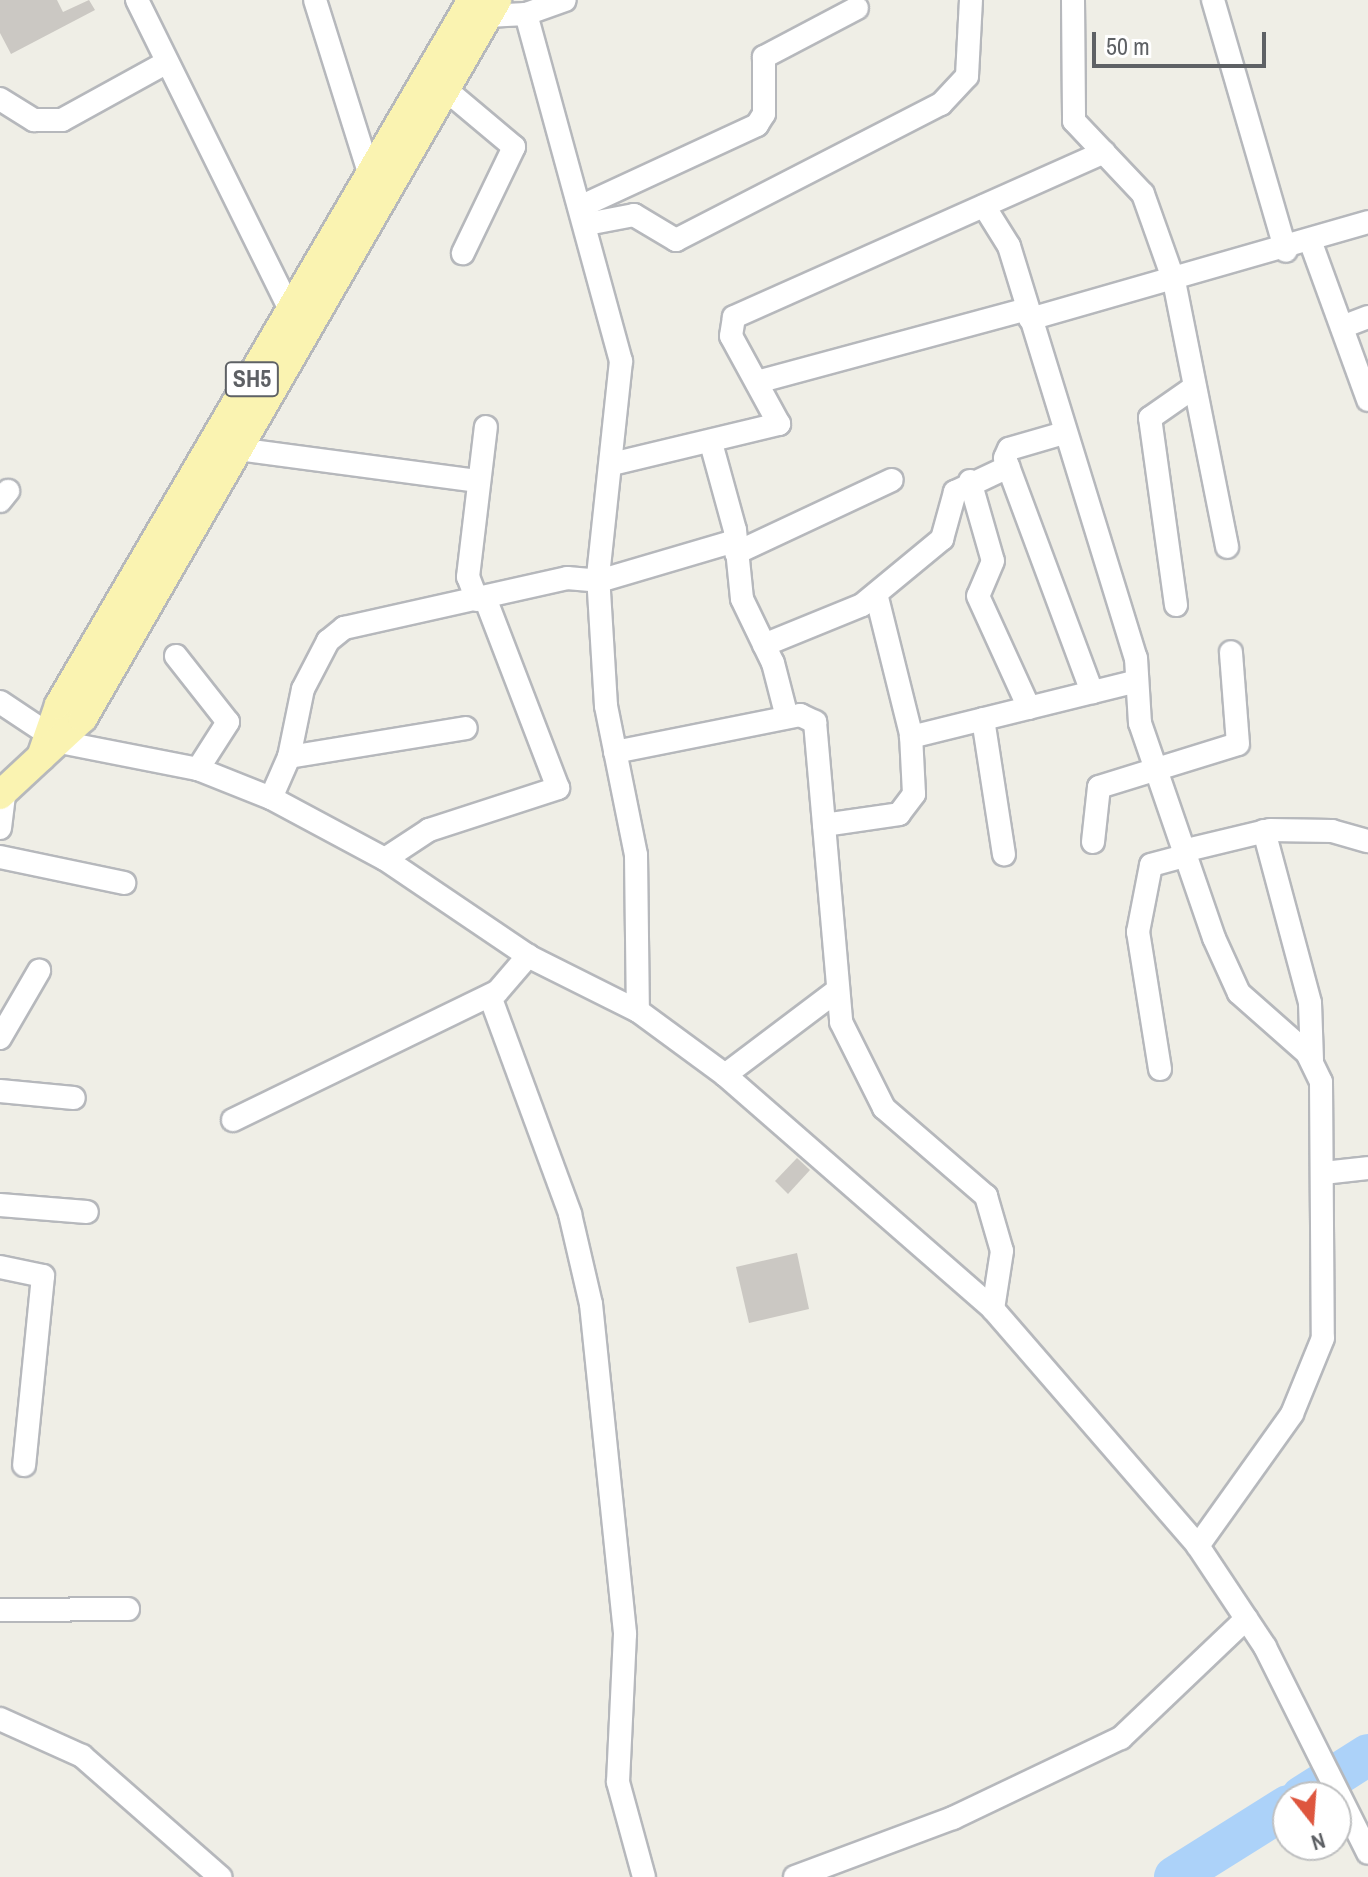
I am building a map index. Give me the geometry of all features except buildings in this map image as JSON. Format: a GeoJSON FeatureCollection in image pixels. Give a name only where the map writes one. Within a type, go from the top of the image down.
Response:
{"type":"FeatureCollection","features":[{"type":"Feature","properties":{"kind":"main road","name":"SH5"},"geometry":{"type":"LineString","coordinates":[[2,794],[83,718],[238,449],[296,323],[370,175],[486,5]]}},
{"type":"Feature","properties":{"kind":"main road","name":"SH5"},"geometry":{"type":"LineString","coordinates":[[50,746],[59,705],[445,89],[486,5]]}},
{"type":"Feature","properties":{"kind":"street"},"geometry":{"type":"LineString","coordinates":[[137,0],[296,323]]}},
{"type":"Feature","properties":{"kind":"street"},"geometry":{"type":"LineString","coordinates":[[315,0],[370,175]]}},
{"type":"Feature","properties":{"kind":"street"},"geometry":{"type":"LineString","coordinates":[[486,5],[526,14],[565,0]]}},
{"type":"Feature","properties":{"kind":"street"},"geometry":{"type":"LineString","coordinates":[[585,215],[634,215],[676,240],[941,104],[967,76],[971,0]]}},
{"type":"Feature","properties":{"kind":"street"},"geometry":{"type":"LineString","coordinates":[[1073,0],[1074,121],[1137,184],[1176,296],[1227,547]]}},
{"type":"Feature","properties":{"kind":"street"},"geometry":{"type":"LineString","coordinates":[[1213,0],[1286,251]]}},
{"type":"Feature","properties":{"kind":"street"},"geometry":{"type":"LineString","coordinates":[[585,215],[757,125],[764,114],[764,57],[857,8]]}},
{"type":"Feature","properties":{"kind":"street"},"geometry":{"type":"LineString","coordinates":[[526,14],[585,215],[621,361],[598,573],[615,752],[636,855],[638,1011]]}},
{"type":"Feature","properties":{"kind":"street"},"geometry":{"type":"LineString","coordinates":[[2,106],[34,120],[62,120],[167,62]]}},
{"type":"Feature","properties":{"kind":"street"},"geometry":{"type":"LineString","coordinates":[[445,89],[513,141],[463,253]]}},
{"type":"Feature","properties":{"kind":"street"},"geometry":{"type":"LineString","coordinates":[[612,464],[711,443],[779,424],[731,336],[734,317],[1104,152]]}},
{"type":"Feature","properties":{"kind":"street"},"geometry":{"type":"LineString","coordinates":[[984,206],[1009,246],[1064,433],[1136,658],[1134,682],[1159,770],[1239,993],[1312,1060]]}},
{"type":"Feature","properties":{"kind":"street"},"geometry":{"type":"LineString","coordinates":[[757,382],[1028,314],[1176,296],[1286,251],[1368,222]]}},
{"type":"Feature","properties":{"kind":"street"},"geometry":{"type":"LineString","coordinates":[[1311,243],[1368,400]]}},
{"type":"Feature","properties":{"kind":"street"},"geometry":{"type":"LineString","coordinates":[[1342,327],[1368,317]]}},
{"type":"Feature","properties":{"kind":"street"},"geometry":{"type":"LineString","coordinates":[[1176,605],[1150,418],[1193,388]]}},
{"type":"Feature","properties":{"kind":"street"},"geometry":{"type":"LineString","coordinates":[[385,859],[429,830],[558,788],[481,599],[468,577],[486,427]]}},
{"type":"Feature","properties":{"kind":"street"},"geometry":{"type":"LineString","coordinates":[[1064,433],[1009,449],[1008,467],[1092,692]]}},
{"type":"Feature","properties":{"kind":"street"},"geometry":{"type":"LineString","coordinates":[[711,443],[735,547],[742,599],[764,645],[787,717]]}},
{"type":"Feature","properties":{"kind":"street"},"geometry":{"type":"LineString","coordinates":[[238,449],[479,481]]}},
{"type":"Feature","properties":{"kind":"street"},"geometry":{"type":"LineString","coordinates":[[764,645],[876,594],[942,539],[955,492],[970,481],[1008,467]]}},
{"type":"Feature","properties":{"kind":"street"},"geometry":{"type":"LineString","coordinates":[[271,798],[289,757],[303,689],[328,641],[363,622],[567,578],[735,547],[892,480]]}},
{"type":"Feature","properties":{"kind":"street"},"geometry":{"type":"LineString","coordinates":[[970,481],[993,561],[980,604],[1029,708]]}},
{"type":"Feature","properties":{"kind":"street"},"geometry":{"type":"LineString","coordinates":[[824,825],[906,810],[914,794],[911,737],[876,594]]}},
{"type":"Feature","properties":{"kind":"street"},"geometry":{"type":"LineString","coordinates":[[1093,842],[1099,787],[1238,744],[1231,652]]}},
{"type":"Feature","properties":{"kind":"street"},"geometry":{"type":"LineString","coordinates":[[176,656],[228,722],[198,769]]}},
{"type":"Feature","properties":{"kind":"street"},"geometry":{"type":"LineString","coordinates":[[911,737],[1134,682]]}},
{"type":"Feature","properties":{"kind":"street"},"geometry":{"type":"LineString","coordinates":[[0,702],[50,746],[198,769],[271,798],[385,859],[528,956],[638,1011],[725,1075],[993,1309],[1198,1546],[1265,1647],[1368,1853]]}},
{"type":"Feature","properties":{"kind":"street"},"geometry":{"type":"LineString","coordinates":[[615,752],[787,717],[815,722],[838,990],[849,1046],[884,1108],[986,1196],[994,1213],[1002,1251],[993,1309]]}},
{"type":"Feature","properties":{"kind":"street"},"geometry":{"type":"LineString","coordinates":[[983,719],[1004,854]]}},
{"type":"Feature","properties":{"kind":"street"},"geometry":{"type":"LineString","coordinates":[[289,757],[466,728]]}},
{"type":"Feature","properties":{"kind":"street"},"geometry":{"type":"LineString","coordinates":[[0,828],[2,794]]}},
{"type":"Feature","properties":{"kind":"street"},"geometry":{"type":"LineString","coordinates":[[1198,1546],[1314,1372],[1323,1338],[1321,1082],[1312,1060],[1310,1003],[1264,831]]}},
{"type":"Feature","properties":{"kind":"street"},"geometry":{"type":"LineString","coordinates":[[1160,1069],[1138,932],[1151,865],[1264,831],[1332,831],[1368,841]]}},
{"type":"Feature","properties":{"kind":"street"},"geometry":{"type":"LineString","coordinates":[[0,857],[124,883]]}},
{"type":"Feature","properties":{"kind":"street"},"geometry":{"type":"LineString","coordinates":[[233,1120],[490,996],[517,978],[528,956]]}},
{"type":"Feature","properties":{"kind":"street"},"geometry":{"type":"LineString","coordinates":[[0,1038],[39,971]]}},
{"type":"Feature","properties":{"kind":"street"},"geometry":{"type":"LineString","coordinates":[[725,1075],[838,990]]}},
{"type":"Feature","properties":{"kind":"street"},"geometry":{"type":"LineString","coordinates":[[490,996],[570,1214],[591,1304],[625,1634],[618,1782],[644,1877]]}},
{"type":"Feature","properties":{"kind":"street"},"geometry":{"type":"LineString","coordinates":[[0,1091],[74,1098]]}},
{"type":"Feature","properties":{"kind":"street"},"geometry":{"type":"LineString","coordinates":[[1323,1173],[1368,1168]]}},
{"type":"Feature","properties":{"kind":"street"},"geometry":{"type":"LineString","coordinates":[[0,1205],[87,1212]]}},
{"type":"Feature","properties":{"kind":"street"},"geometry":{"type":"LineString","coordinates":[[0,1267],[43,1276],[24,1465]]}},
{"type":"Feature","properties":{"kind":"street"},"geometry":{"type":"LineString","coordinates":[[0,1610],[128,1609]]}},
{"type":"Feature","properties":{"kind":"street"},"geometry":{"type":"LineString","coordinates":[[795,1877],[953,1818],[1121,1738],[1246,1619]]}},
{"type":"Feature","properties":{"kind":"street"},"geometry":{"type":"LineString","coordinates":[[0,1719],[82,1756],[220,1877]]}},
{"type":"Feature","properties":{"kind":"waterway"},"geometry":{"type":"LineString","coordinates":[[1327,1781],[1368,1755]]}},
{"type":"Feature","properties":{"kind":"waterway"},"geometry":{"type":"LineString","coordinates":[[1175,1877],[1272,1816]]}}]}
